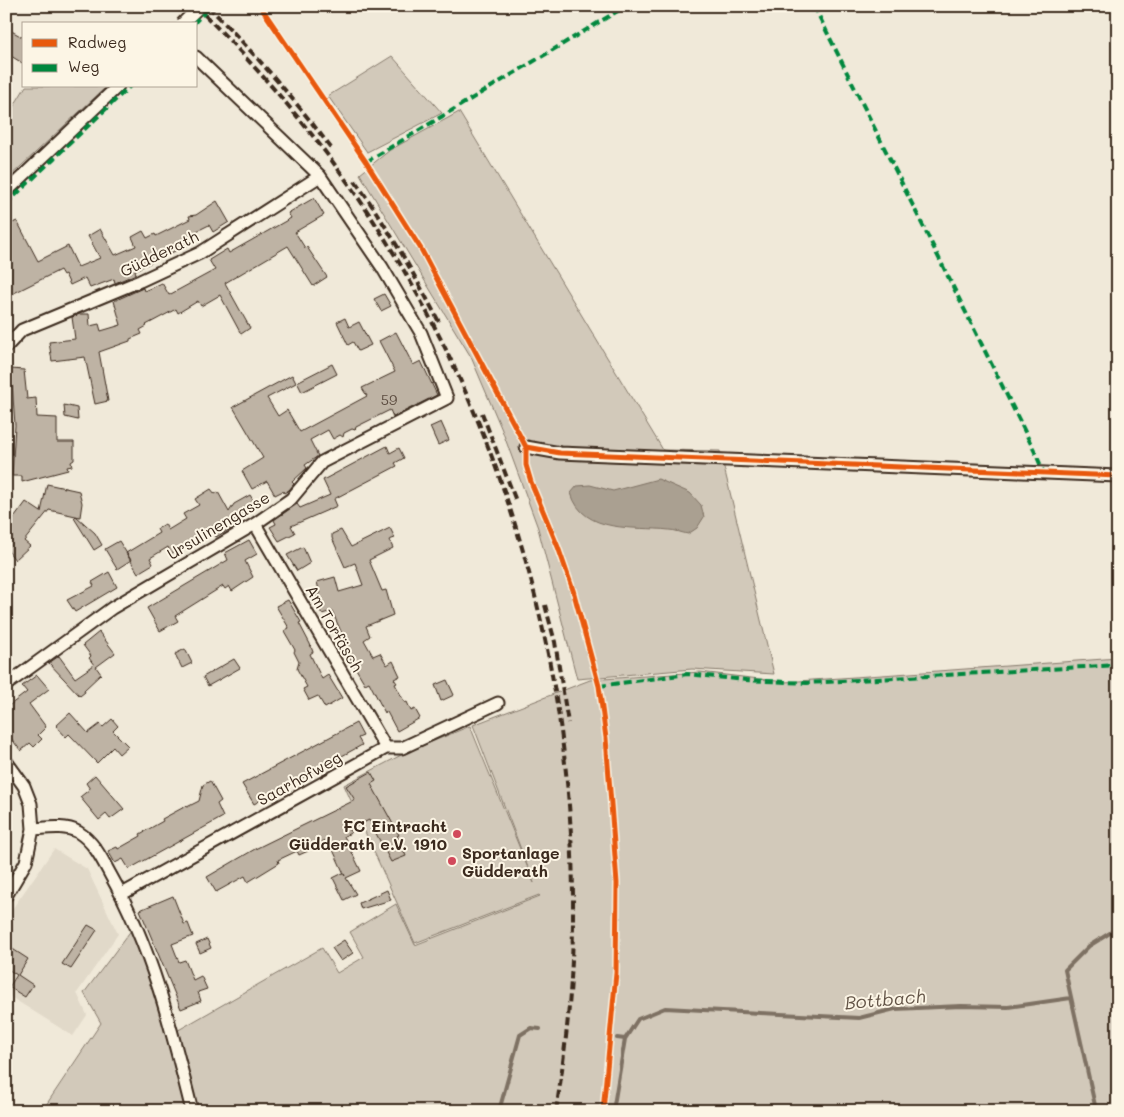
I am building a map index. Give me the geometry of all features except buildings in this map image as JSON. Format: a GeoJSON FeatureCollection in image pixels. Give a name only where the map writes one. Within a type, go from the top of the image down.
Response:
{"type":"FeatureCollection","features":[{"type":"Feature","properties":{"kind":"street"},"geometry":{"type":"LineString","coordinates":[[184,22],[200,6]]}},
{"type":"Feature","properties":{"kind":"street"},"geometry":{"type":"LineString","coordinates":[[198,59],[320,176]]}},
{"type":"Feature","properties":{"kind":"street"},"geometry":{"type":"LineString","coordinates":[[6,192],[116,88]]}},
{"type":"Feature","properties":{"kind":"street","name":"Güdderath"},"geometry":{"type":"LineString","coordinates":[[6,346],[22,330],[140,281],[200,253],[320,176]]}},
{"type":"Feature","properties":{"kind":"street","name":"Ursulinengasse"},"geometry":{"type":"LineString","coordinates":[[6,685],[112,608],[255,524],[291,499],[322,462],[447,398],[421,333],[382,267],[320,176]]}},
{"type":"Feature","properties":{"kind":"street"},"geometry":{"type":"LineString","coordinates":[[526,447],[560,453],[1118,476]]}},
{"type":"Feature","properties":{"kind":"street","name":"Am Torfäsch"},"geometry":{"type":"LineString","coordinates":[[255,524],[386,748]]}},
{"type":"Feature","properties":{"kind":"street","name":"Saarhofweg"},"geometry":{"type":"LineString","coordinates":[[122,894],[386,748],[402,748],[498,703]]}},
{"type":"Feature","properties":{"kind":"street"},"geometry":{"type":"LineString","coordinates":[[6,761],[24,786],[31,804],[34,829],[26,862],[6,896]]}},
{"type":"Feature","properties":{"kind":"street"},"geometry":{"type":"LineString","coordinates":[[34,829],[58,827],[78,832],[96,848],[122,894],[138,930],[167,1012],[192,1111]]}},
{"type":"Feature","properties":{"kind":"shaded area"},"geometry":{"type":"Polygon","coordinates":[[[392,56],[442,113],[367,152],[328,96],[392,56]]]}},
{"type":"Feature","properties":{"kind":"shaded area"},"geometry":{"type":"Polygon","coordinates":[[[25,88],[105,88],[6,180],[6,119],[25,88]]]}},
{"type":"Feature","properties":{"kind":"shaded area"},"geometry":{"type":"Polygon","coordinates":[[[459,112],[663,450],[720,451],[774,674],[692,669],[577,679],[538,528],[502,430],[471,357],[360,174],[390,150],[459,112]]]}},
{"type":"Feature","properties":{"kind":"shaded area"},"geometry":{"type":"Polygon","coordinates":[[[658,479],[690,493],[701,505],[704,517],[697,528],[688,534],[671,530],[612,526],[599,522],[587,516],[577,506],[571,493],[577,486],[590,485],[613,491],[658,479]]]}},
{"type":"Feature","properties":{"kind":"shaded area"},"geometry":{"type":"Polygon","coordinates":[[[1118,658],[1118,1111],[42,1111],[101,1023],[84,993],[132,929],[168,1036],[322,948],[337,973],[364,957],[350,932],[396,904],[415,945],[540,896],[415,943],[344,785],[405,753],[470,726],[534,883],[473,725],[590,680],[700,672],[785,682],[1118,658]]]}},
{"type":"Feature","properties":{"kind":"shaded area"},"geometry":{"type":"Polygon","coordinates":[[[54,849],[87,869],[118,934],[77,993],[87,1015],[73,1036],[6,994],[6,918],[54,849]]]}},
{"type":"Feature","properties":{"kind":"waterway"},"geometry":{"type":"LineString","coordinates":[[1102,1111],[1096,1110],[1065,970],[1089,946],[1118,928]]}},
{"type":"Feature","properties":{"kind":"waterway","name":"Bottbach"},"geometry":{"type":"LineString","coordinates":[[617,1038],[625,1039],[638,1019],[665,1008],[859,1018],[895,1009],[961,1006],[1008,1007],[1071,998]]}},
{"type":"Feature","properties":{"kind":"waterway","name":"Bottbach"},"geometry":{"type":"LineString","coordinates":[[499,1111],[520,1035],[531,1028],[540,1029]]}},
{"type":"Feature","properties":{"kind":"waterway"},"geometry":{"type":"LineString","coordinates":[[613,1111],[625,1039]]}},
{"type":"Feature","properties":{"kind":"railway"},"geometry":{"type":"LineString","coordinates":[[196,6],[301,121],[357,196],[408,277],[452,362],[489,450],[520,540],[544,632],[560,726],[570,821],[573,917],[572,966],[566,1039],[556,1111]]}},
{"type":"Feature","properties":{"kind":"railway"},"geometry":{"type":"LineString","coordinates":[[208,6],[272,75],[331,148]]}},
{"type":"Feature","properties":{"kind":"railway"},"geometry":{"type":"LineString","coordinates":[[355,181],[400,251],[440,324]]}},
{"type":"Feature","properties":{"kind":"railway"},"geometry":{"type":"LineString","coordinates":[[482,413],[516,501]]}},
{"type":"Feature","properties":{"kind":"railway"},"geometry":{"type":"LineString","coordinates":[[545,605],[555,642],[568,723]]}},
{"type":"Feature","properties":{"kind":"marked path"},"geometry":{"type":"LineString","coordinates":[[195,22],[211,6]]}},
{"type":"Feature","properties":{"kind":"marked path"},"geometry":{"type":"LineString","coordinates":[[366,162],[626,6]]}},
{"type":"Feature","properties":{"kind":"marked path"},"geometry":{"type":"LineString","coordinates":[[814,6],[1044,473]]}},
{"type":"Feature","properties":{"kind":"marked path"},"geometry":{"type":"LineString","coordinates":[[6,204],[128,88]]}},
{"type":"Feature","properties":{"kind":"marked path"},"geometry":{"type":"LineString","coordinates":[[599,686],[687,674],[746,680],[807,683],[1118,665]]}},
{"type":"Feature","properties":{"kind":"cycle path"},"geometry":{"type":"LineString","coordinates":[[260,6],[366,162],[421,249],[526,447],[526,465],[531,482],[558,547],[573,590],[599,686],[606,738],[617,883],[616,973],[603,1111]]}},
{"type":"Feature","properties":{"kind":"cycle path"},"geometry":{"type":"LineString","coordinates":[[526,447],[560,453],[1118,476]]}},
{"type":"Feature","properties":{"kind":"place","name":"FC Eintracht Güdderath e.V. 1910"},"geometry":{"type":"Point","coordinates":[457,834]}},
{"type":"Feature","properties":{"kind":"place","name":"Sportanlage Güdderath"},"geometry":{"type":"Point","coordinates":[452,861]}}]}
